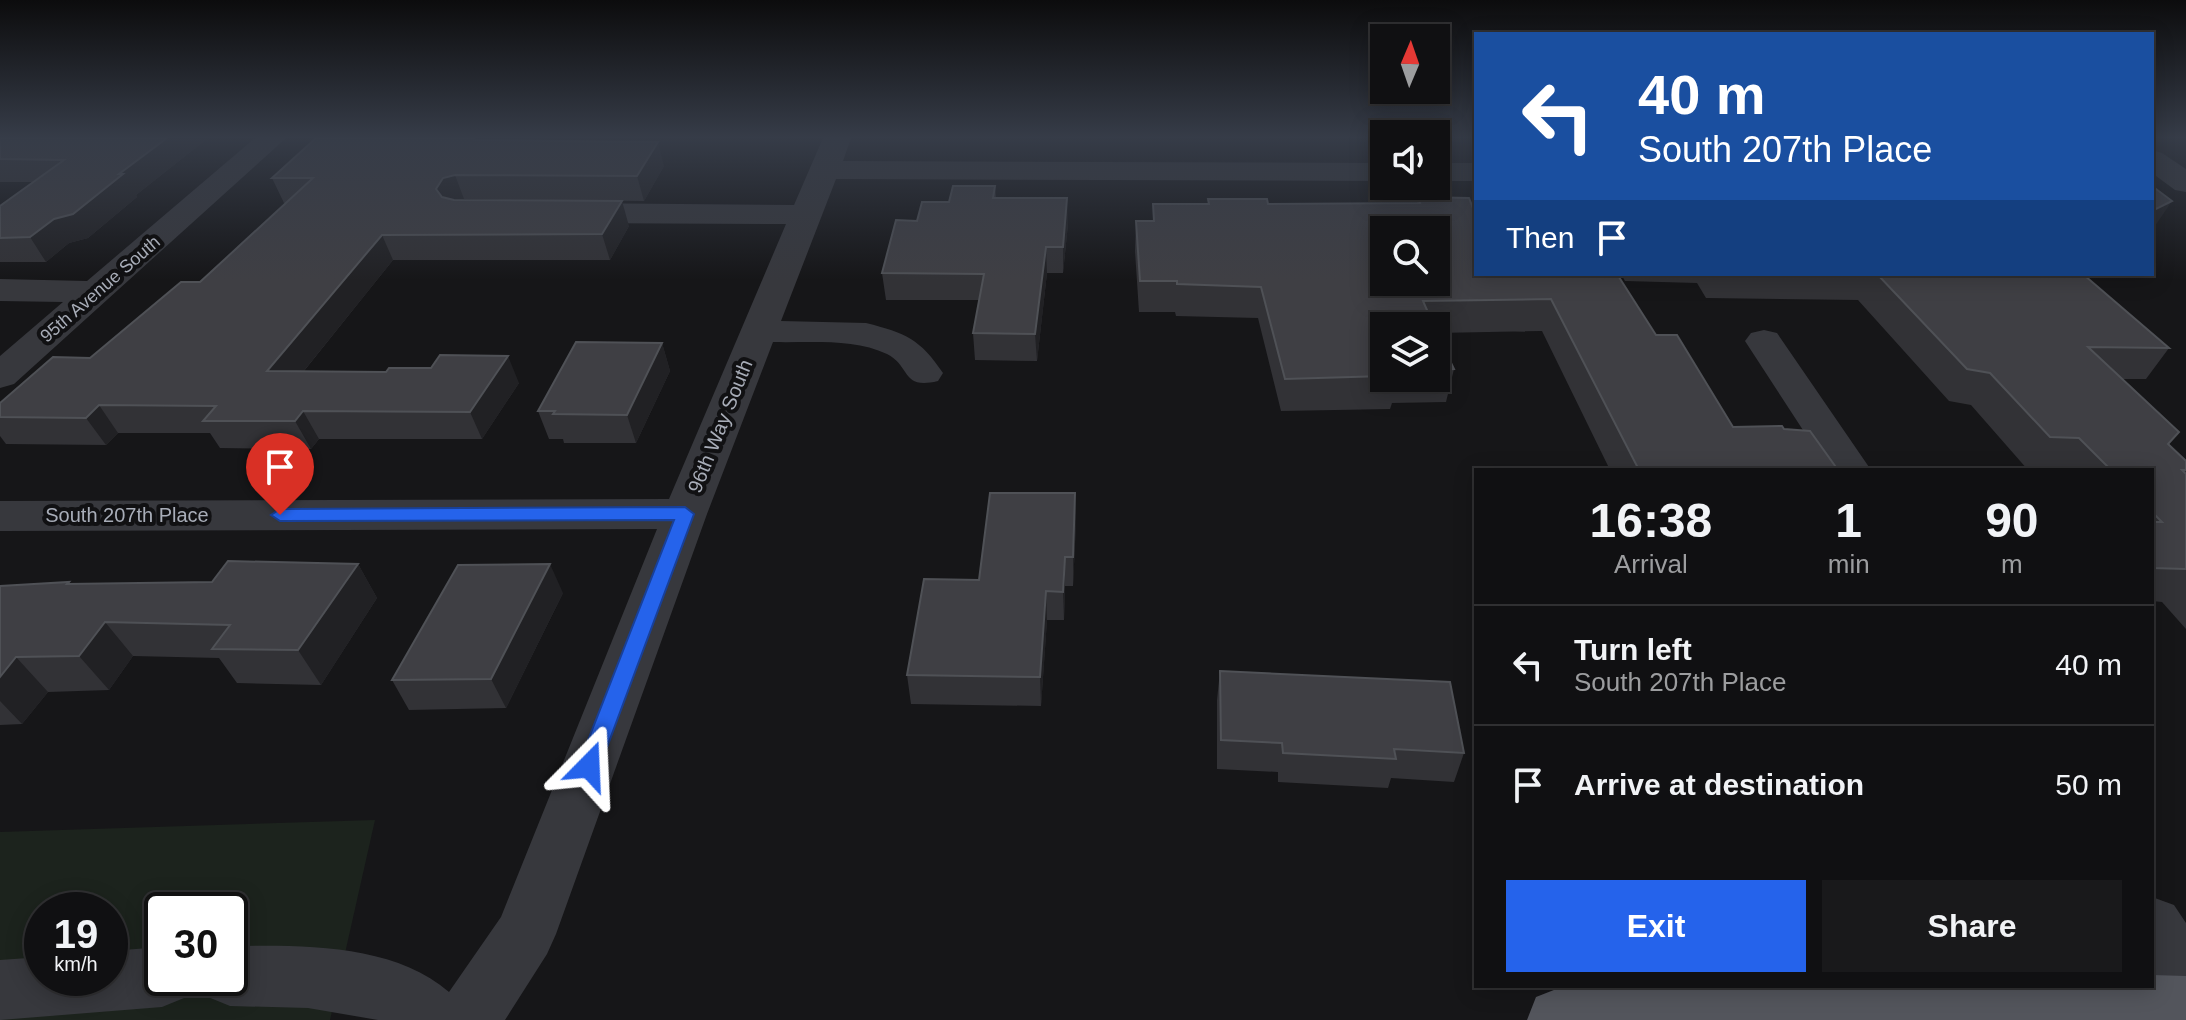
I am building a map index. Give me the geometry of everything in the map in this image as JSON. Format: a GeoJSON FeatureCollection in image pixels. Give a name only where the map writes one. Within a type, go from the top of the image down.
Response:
{"type":"FeatureCollection","features":[{"type":"Feature","properties":{"kind":"main road"},"geometry":{"type":"LineString","coordinates":[[1559,1020],[1654,1014],[2186,1007]]}},
{"type":"Feature","properties":{"kind":"street","name":"95th Avenue South"},"geometry":{"type":"LineString","coordinates":[[0,376],[218,186]]}},
{"type":"Feature","properties":{"kind":"street","name":"96th Way South"},"geometry":{"type":"LineString","coordinates":[[468,1020],[525,934],[685,514],[817,186]]}},
{"type":"Feature","properties":{"kind":"street"},"geometry":{"type":"LineString","coordinates":[[542,213],[805,215]]}},
{"type":"Feature","properties":{"kind":"street"},"geometry":{"type":"LineString","coordinates":[[0,290],[96,292]]}},
{"type":"Feature","properties":{"kind":"street"},"geometry":{"type":"LineString","coordinates":[[758,331],[866,334],[904,348],[924,373]]}},
{"type":"Feature","properties":{"kind":"street"},"geometry":{"type":"LineString","coordinates":[[1764,341],[1849,468]]}},
{"type":"Feature","properties":{"kind":"street","name":"South 207th Place"},"geometry":{"type":"LineString","coordinates":[[0,516],[685,514]]}},
{"type":"Feature","properties":{"kind":"street"},"geometry":{"type":"LineString","coordinates":[[2154,928],[2186,977]]}},
{"type":"Feature","properties":{"kind":"street"},"geometry":{"type":"LineString","coordinates":[[248,977],[335,981],[399,995],[433,1020]]}},
{"type":"Feature","properties":{"kind":"street"},"geometry":{"type":"LineString","coordinates":[[0,991],[144,979]]}},
{"type":"Feature","properties":{"kind":"shaded area"},"geometry":{"type":"Polygon","coordinates":[[[375,820],[330,1020],[0,1020],[0,832],[375,820]]]}},
{"type":"Feature","properties":{"kind":"building"},"geometry":{"type":"Polygon","coordinates":[[[28,186],[108,186],[73,214],[54,219],[30,237],[0,238],[0,206],[28,186]]]}},
{"type":"Feature","properties":{"kind":"building"},"geometry":{"type":"Polygon","coordinates":[[[305,186],[438,186],[436,189],[442,197],[454,200],[622,201],[602,234],[382,235],[267,371],[386,372],[389,368],[431,368],[440,355],[508,356],[470,412],[303,411],[295,421],[203,421],[216,406],[99,405],[86,418],[0,417],[0,403],[53,357],[90,358],[181,282],[200,282],[305,186]]]}},
{"type":"Feature","properties":{"kind":"building"},"geometry":{"type":"Polygon","coordinates":[[[953,186],[995,186],[993,198],[1067,198],[1063,247],[1046,247],[1035,334],[973,333],[984,274],[882,273],[896,220],[917,221],[922,202],[949,202],[953,186]]]}},
{"type":"Feature","properties":{"kind":"building"},"geometry":{"type":"Polygon","coordinates":[[[2154,188],[2172,201],[2154,210],[2154,188]]]}},
{"type":"Feature","properties":{"kind":"building"},"geometry":{"type":"Polygon","coordinates":[[[1469,198],[1474,211],[1474,276],[1618,276],[1656,335],[1677,335],[1733,427],[1782,426],[1784,429],[1810,431],[1837,468],[1638,468],[1551,299],[1423,301],[1428,312],[1370,312],[1370,376],[1285,379],[1261,287],[1140,281],[1136,221],[1154,221],[1153,204],[1209,204],[1208,199],[1267,199],[1268,204],[1420,203],[1419,200],[1469,198]]]}},
{"type":"Feature","properties":{"kind":"building"},"geometry":{"type":"Polygon","coordinates":[[[1879,276],[2085,276],[2169,348],[2088,347],[2179,432],[2168,444],[2186,461],[2186,470],[2182,470],[2186,474],[2186,569],[2154,568],[2154,522],[2162,522],[2154,514],[2154,468],[2109,468],[2079,438],[2050,437],[1990,373],[1967,369],[1879,276]]]}},
{"type":"Feature","properties":{"kind":"building"},"geometry":{"type":"Polygon","coordinates":[[[576,342],[662,343],[627,415],[538,411],[576,342]]]}},
{"type":"Feature","properties":{"kind":"building"},"geometry":{"type":"Polygon","coordinates":[[[990,493],[1075,493],[1073,557],[1065,557],[1063,592],[1046,591],[1040,677],[907,675],[924,579],[979,580],[990,493]]]}},
{"type":"Feature","properties":{"kind":"building"},"geometry":{"type":"Polygon","coordinates":[[[228,561],[358,564],[298,650],[212,649],[230,625],[105,622],[79,656],[16,657],[0,677],[0,586],[69,582],[67,584],[212,582],[228,561]]]}},
{"type":"Feature","properties":{"kind":"building"},"geometry":{"type":"Polygon","coordinates":[[[550,564],[491,679],[392,680],[458,565],[550,564]]]}},
{"type":"Feature","properties":{"kind":"building"},"geometry":{"type":"Polygon","coordinates":[[[1220,671],[1450,682],[1464,753],[1394,749],[1396,759],[1283,753],[1282,743],[1221,740],[1220,671]]]}},
{"type":"Feature","properties":{"kind":"route"},"geometry":{"type":"LineString","coordinates":[[280,515],[685,514],[589,766]]}}]}
